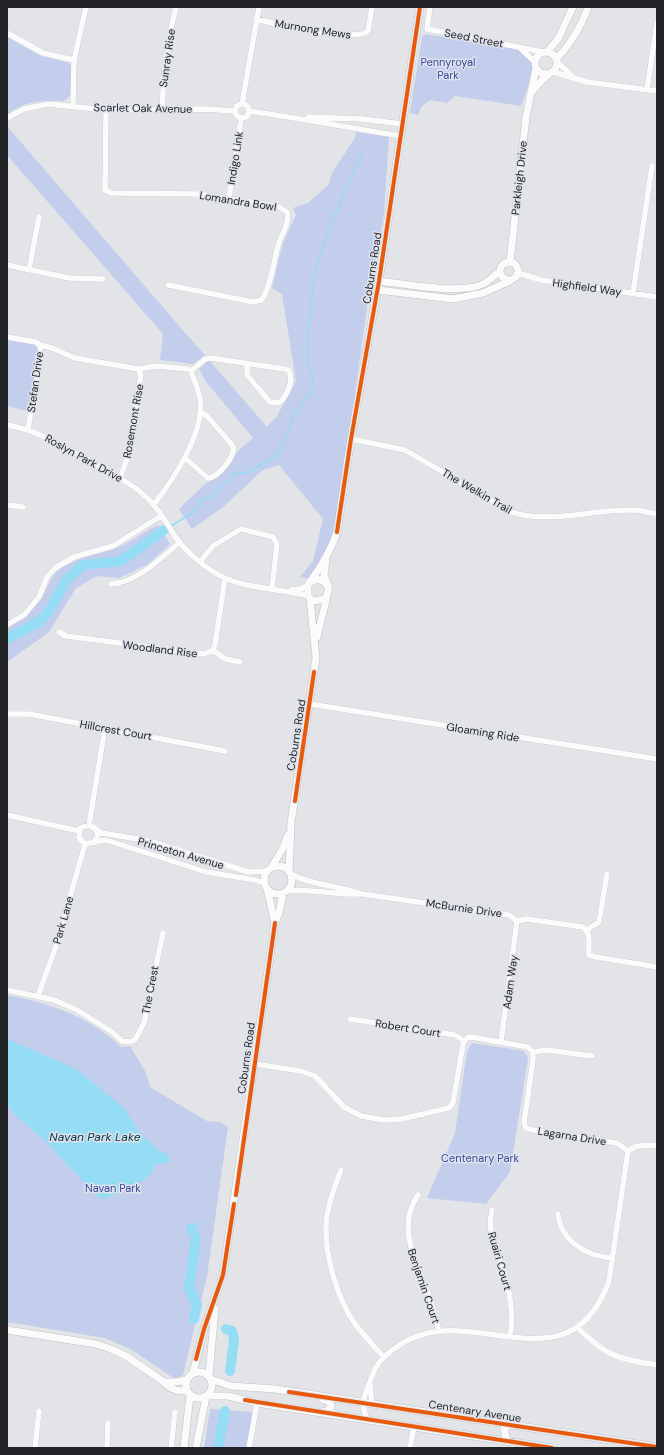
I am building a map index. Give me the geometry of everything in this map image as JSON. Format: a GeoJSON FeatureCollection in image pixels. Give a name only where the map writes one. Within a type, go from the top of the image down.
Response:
{"type":"FeatureCollection","features":[{"type":"Feature","properties":{"kind":"street"},"geometry":{"type":"LineString","coordinates":[[73,106],[74,60],[86,7]]}},
{"type":"Feature","properties":{"kind":"street","name":"Sunray Rise"},"geometry":{"type":"LineString","coordinates":[[162,110],[164,72],[169,35],[176,7]]}},
{"type":"Feature","properties":{"kind":"street"},"geometry":{"type":"LineString","coordinates":[[242,104],[259,7]]}},
{"type":"Feature","properties":{"kind":"street","name":"Murnong Mews"},"geometry":{"type":"LineString","coordinates":[[256,19],[312,31],[358,36],[368,31],[372,7]]}},
{"type":"Feature","properties":{"kind":"street","name":"Coburns Road"},"geometry":{"type":"LineString","coordinates":[[308,584],[333,546],[337,532],[351,439],[378,290],[420,7]]}},
{"type":"Feature","properties":{"kind":"street","name":"Seed Street"},"geometry":{"type":"LineString","coordinates":[[430,7],[427,29],[545,52]]}},
{"type":"Feature","properties":{"kind":"street"},"geometry":{"type":"LineString","coordinates":[[535,65],[538,56],[545,52],[558,39],[574,7]]}},
{"type":"Feature","properties":{"kind":"street"},"geometry":{"type":"LineString","coordinates":[[530,94],[542,80],[552,73],[557,61],[579,26],[588,7]]}},
{"type":"Feature","properties":{"kind":"street"},"geometry":{"type":"LineString","coordinates":[[647,89],[657,23]]}},
{"type":"Feature","properties":{"kind":"street"},"geometry":{"type":"LineString","coordinates":[[7,33],[43,53],[74,60]]}},
{"type":"Feature","properties":{"kind":"street"},"geometry":{"type":"LineString","coordinates":[[521,48],[541,74],[552,73],[595,84],[657,91]]}},
{"type":"Feature","properties":{"kind":"street"},"geometry":{"type":"LineString","coordinates":[[545,52],[553,54],[557,61],[577,79]]}},
{"type":"Feature","properties":{"kind":"street","name":"Parkleigh Drive"},"geometry":{"type":"LineString","coordinates":[[510,262],[526,117],[535,65]]}},
{"type":"Feature","properties":{"kind":"street"},"geometry":{"type":"LineString","coordinates":[[242,104],[247,106],[249,111],[246,118],[237,117],[235,111],[236,107],[242,104]]}},
{"type":"Feature","properties":{"kind":"street","name":"Scarlet Oak Avenue"},"geometry":{"type":"LineString","coordinates":[[7,118],[18,112],[41,105],[73,106],[106,110],[206,109],[235,111]]}},
{"type":"Feature","properties":{"kind":"street","name":"Lomandra Bowl"},"geometry":{"type":"LineString","coordinates":[[106,110],[105,190],[111,193],[198,194],[277,206],[287,212],[286,225],[278,243],[264,298],[253,302],[168,285]]}},
{"type":"Feature","properties":{"kind":"street"},"geometry":{"type":"LineString","coordinates":[[249,111],[292,116],[362,119],[403,124]]}},
{"type":"Feature","properties":{"kind":"street"},"geometry":{"type":"LineString","coordinates":[[292,116],[342,127],[401,136]]}},
{"type":"Feature","properties":{"kind":"street","name":"Indigo Link"},"geometry":{"type":"LineString","coordinates":[[229,198],[241,118]]}},
{"type":"Feature","properties":{"kind":"street"},"geometry":{"type":"LineString","coordinates":[[633,293],[652,166]]}},
{"type":"Feature","properties":{"kind":"street"},"geometry":{"type":"LineString","coordinates":[[30,270],[39,218]]}},
{"type":"Feature","properties":{"kind":"street"},"geometry":{"type":"LineString","coordinates":[[378,290],[453,299],[483,293],[515,278],[518,272],[516,264],[510,262],[502,265],[500,271],[483,284],[471,288],[458,289],[379,281]]}},
{"type":"Feature","properties":{"kind":"street"},"geometry":{"type":"LineString","coordinates":[[7,266],[69,278],[103,279]]}},
{"type":"Feature","properties":{"kind":"street"},"geometry":{"type":"LineString","coordinates":[[500,271],[504,279],[510,281]]}},
{"type":"Feature","properties":{"kind":"street","name":"Highfield Way"},"geometry":{"type":"LineString","coordinates":[[518,272],[541,280],[657,297]]}},
{"type":"Feature","properties":{"kind":"street","name":"Stefan Drive"},"geometry":{"type":"LineString","coordinates":[[7,337],[36,342],[40,345],[41,356],[28,429]]}},
{"type":"Feature","properties":{"kind":"street","name":"Rosemont Rise"},"geometry":{"type":"LineString","coordinates":[[40,345],[52,348],[75,358],[138,369],[141,375],[127,459],[120,478]]}},
{"type":"Feature","properties":{"kind":"street"},"geometry":{"type":"LineString","coordinates":[[191,371],[205,359],[210,358],[285,369],[289,372],[291,378],[290,385],[281,401],[276,404],[270,402],[247,375],[247,364]]}},
{"type":"Feature","properties":{"kind":"street"},"geometry":{"type":"LineString","coordinates":[[138,369],[157,366],[188,369],[191,371],[200,398],[200,412],[194,436],[185,458],[172,481],[154,504]]}},
{"type":"Feature","properties":{"kind":"street"},"geometry":{"type":"LineString","coordinates":[[185,458],[211,479],[216,477],[233,456],[233,446],[207,416],[200,412]]}},
{"type":"Feature","properties":{"kind":"street","name":"Roslyn Park Drive"},"geometry":{"type":"LineString","coordinates":[[7,425],[28,429],[52,439],[140,490],[154,504],[180,542],[200,562],[225,578],[242,584],[289,591],[309,598]]}},
{"type":"Feature","properties":{"kind":"street","name":"The Welkin Trail"},"geometry":{"type":"LineString","coordinates":[[351,439],[405,450],[510,512],[525,516],[542,517],[631,509],[657,514]]}},
{"type":"Feature","properties":{"kind":"street"},"geometry":{"type":"LineString","coordinates":[[7,505],[23,507]]}},
{"type":"Feature","properties":{"kind":"street"},"geometry":{"type":"LineString","coordinates":[[7,625],[24,615],[39,597],[47,577],[55,568],[74,557],[113,546],[161,516]]}},
{"type":"Feature","properties":{"kind":"street"},"geometry":{"type":"LineString","coordinates":[[200,562],[213,546],[237,530],[247,528],[273,537],[277,544],[272,589]]}},
{"type":"Feature","properties":{"kind":"street"},"geometry":{"type":"LineString","coordinates":[[111,584],[122,582],[143,572],[180,542]]}},
{"type":"Feature","properties":{"kind":"street","name":"Coburns Road"},"geometry":{"type":"LineString","coordinates":[[326,558],[324,575],[328,585]]}},
{"type":"Feature","properties":{"kind":"street","name":"Woodland Rise"},"geometry":{"type":"LineString","coordinates":[[58,632],[66,636],[204,654],[213,650],[225,578]]}},
{"type":"Feature","properties":{"kind":"street"},"geometry":{"type":"LineString","coordinates":[[313,580],[321,580],[328,585],[328,596],[321,601],[309,598],[308,584],[313,580]]}},
{"type":"Feature","properties":{"kind":"street","name":"Roslyn Park Drive"},"geometry":{"type":"LineString","coordinates":[[289,591],[301,589],[308,584]]}},
{"type":"Feature","properties":{"kind":"street","name":"Coburns Road"},"geometry":{"type":"LineString","coordinates":[[316,644],[328,596]]}},
{"type":"Feature","properties":{"kind":"street","name":"Coburns Road"},"geometry":{"type":"LineString","coordinates":[[290,873],[291,824],[316,658],[316,644],[309,598]]}},
{"type":"Feature","properties":{"kind":"street"},"geometry":{"type":"LineString","coordinates":[[213,650],[225,659],[240,662]]}},
{"type":"Feature","properties":{"kind":"street","name":"Gloaming Ride"},"geometry":{"type":"LineString","coordinates":[[310,704],[657,759]]}},
{"type":"Feature","properties":{"kind":"street","name":"Hillcrest Court"},"geometry":{"type":"LineString","coordinates":[[7,714],[29,714],[225,751]]}},
{"type":"Feature","properties":{"kind":"street"},"geometry":{"type":"LineString","coordinates":[[88,825],[105,728]]}},
{"type":"Feature","properties":{"kind":"street"},"geometry":{"type":"LineString","coordinates":[[7,815],[79,831]]}},
{"type":"Feature","properties":{"kind":"street","name":"Coburns Road"},"geometry":{"type":"LineString","coordinates":[[270,869],[284,846],[291,824]]}},
{"type":"Feature","properties":{"kind":"street"},"geometry":{"type":"LineString","coordinates":[[88,825],[96,829],[98,835],[94,842],[85,844],[79,838],[79,831],[83,826],[88,825]]}},
{"type":"Feature","properties":{"kind":"street","name":"Princeton Avenue"},"geometry":{"type":"LineString","coordinates":[[96,829],[101,833],[145,840],[249,872],[270,869]]}},
{"type":"Feature","properties":{"kind":"street","name":"Princeton Avenue"},"geometry":{"type":"LineString","coordinates":[[94,842],[106,840],[206,872],[255,880],[266,886]]}},
{"type":"Feature","properties":{"kind":"street","name":"Park Lane"},"geometry":{"type":"LineString","coordinates":[[38,996],[56,946],[85,844]]}},
{"type":"Feature","properties":{"kind":"street"},"geometry":{"type":"LineString","coordinates":[[279,867],[290,873],[292,883],[285,892],[274,894],[266,886],[265,876],[270,869],[279,867]]}},
{"type":"Feature","properties":{"kind":"street","name":"McBurnie Drive"},"geometry":{"type":"LineString","coordinates":[[290,873],[308,881],[342,887],[362,894],[508,915],[517,921],[526,919],[583,927],[588,930]]}},
{"type":"Feature","properties":{"kind":"street"},"geometry":{"type":"LineString","coordinates":[[608,874],[599,922],[588,930],[590,938],[589,955],[657,967]]}},
{"type":"Feature","properties":{"kind":"street","name":"Coburns Road"},"geometry":{"type":"LineString","coordinates":[[266,886],[275,923]]}},
{"type":"Feature","properties":{"kind":"street","name":"McBurnie Drive"},"geometry":{"type":"LineString","coordinates":[[285,892],[297,890],[344,895],[362,894]]}},
{"type":"Feature","properties":{"kind":"street","name":"Coburns Road"},"geometry":{"type":"LineString","coordinates":[[193,1373],[204,1329],[224,1275],[275,923],[285,892]]}},
{"type":"Feature","properties":{"kind":"street","name":"Adam Way"},"geometry":{"type":"LineString","coordinates":[[501,1042],[517,921]]}},
{"type":"Feature","properties":{"kind":"street","name":"The Crest"},"geometry":{"type":"LineString","coordinates":[[38,996],[77,1010],[112,1032],[122,1041],[129,1042],[135,1040],[144,1023],[163,933]]}},
{"type":"Feature","properties":{"kind":"street"},"geometry":{"type":"LineString","coordinates":[[7,990],[38,996]]}},
{"type":"Feature","properties":{"kind":"street","name":"Robert Court"},"geometry":{"type":"LineString","coordinates":[[350,1019],[454,1035],[464,1041]]}},
{"type":"Feature","properties":{"kind":"street"},"geometry":{"type":"LineString","coordinates":[[254,1064],[301,1071],[315,1076],[344,1107],[361,1116],[384,1120],[402,1119],[450,1108],[453,1103],[464,1041],[471,1037],[528,1046],[533,1052],[547,1050],[592,1056]]}},
{"type":"Feature","properties":{"kind":"street","name":"Lagarna Drive"},"geometry":{"type":"LineString","coordinates":[[533,1052],[524,1123],[526,1128],[617,1144],[628,1151]]}},
{"type":"Feature","properties":{"kind":"street"},"geometry":{"type":"LineString","coordinates":[[367,1419],[362,1408],[362,1403],[376,1366],[384,1357],[404,1341],[420,1335],[439,1331],[533,1339],[567,1334],[578,1327],[593,1312],[602,1299],[609,1281],[628,1151],[637,1146],[657,1145]]}},
{"type":"Feature","properties":{"kind":"street"},"geometry":{"type":"LineString","coordinates":[[341,1170],[331,1196],[326,1226],[328,1252],[335,1284],[354,1323],[384,1357]]}},
{"type":"Feature","properties":{"kind":"street","name":"Benjamin Court"},"geometry":{"type":"LineString","coordinates":[[418,1195],[411,1205],[408,1219],[409,1242],[417,1270],[430,1298],[439,1331]]}},
{"type":"Feature","properties":{"kind":"street","name":"Ruairi Court"},"geometry":{"type":"LineString","coordinates":[[492,1210],[489,1222],[492,1240],[505,1275],[510,1298],[510,1336]]}},
{"type":"Feature","properties":{"kind":"street"},"geometry":{"type":"LineString","coordinates":[[558,1214],[559,1225],[564,1234],[578,1247],[598,1257],[612,1258]]}},
{"type":"Feature","properties":{"kind":"street","name":"Coburns Road"},"geometry":{"type":"LineString","coordinates":[[210,1377],[217,1296]]}},
{"type":"Feature","properties":{"kind":"street"},"geometry":{"type":"LineString","coordinates":[[578,1327],[593,1343],[614,1356],[630,1361],[657,1365]]}},
{"type":"Feature","properties":{"kind":"street"},"geometry":{"type":"LineString","coordinates":[[7,1330],[96,1344],[111,1349],[126,1356],[164,1382],[168,1387],[174,1390],[189,1393],[198,1398],[207,1396],[228,1396],[257,1403],[552,1448]]}},
{"type":"Feature","properties":{"kind":"street"},"geometry":{"type":"LineString","coordinates":[[164,1382],[187,1380],[193,1373],[201,1372],[210,1377],[212,1387],[207,1396],[196,1448]]}},
{"type":"Feature","properties":{"kind":"street","name":"Centenary Avenue"},"geometry":{"type":"LineString","coordinates":[[210,1377],[232,1386],[293,1392],[654,1447]]}},
{"type":"Feature","properties":{"kind":"street"},"geometry":{"type":"LineString","coordinates":[[184,1448],[189,1393],[187,1380]]}},
{"type":"Feature","properties":{"kind":"street"},"geometry":{"type":"LineString","coordinates":[[370,1383],[372,1404]]}},
{"type":"Feature","properties":{"kind":"street"},"geometry":{"type":"LineString","coordinates":[[293,1392],[306,1397],[330,1402],[331,1406],[327,1411],[319,1412]]}},
{"type":"Feature","properties":{"kind":"street"},"geometry":{"type":"LineString","coordinates":[[250,1448],[257,1403]]}},
{"type":"Feature","properties":{"kind":"street"},"geometry":{"type":"LineString","coordinates":[[35,1448],[39,1411]]}},
{"type":"Feature","properties":{"kind":"street"},"geometry":{"type":"LineString","coordinates":[[171,1448],[175,1412]]}},
{"type":"Feature","properties":{"kind":"street"},"geometry":{"type":"LineString","coordinates":[[107,1448],[108,1422]]}},
{"type":"Feature","properties":{"kind":"street"},"geometry":{"type":"LineString","coordinates":[[507,1441],[504,1429],[509,1425]]}},
{"type":"Feature","properties":{"kind":"street"},"geometry":{"type":"LineString","coordinates":[[410,1448],[414,1427]]}},
{"type":"Feature","properties":{"kind":"green space","name":"Pennyroyal Park"},"geometry":{"type":"Polygon","coordinates":[[[425,34],[521,49],[532,59],[533,72],[521,106],[455,96],[447,103],[430,100],[421,107],[418,115],[410,113],[422,37],[425,34]]]}},
{"type":"Feature","properties":{"kind":"green space"},"geometry":{"type":"Polygon","coordinates":[[[7,37],[41,56],[69,63],[73,69],[70,95],[64,101],[34,102],[21,106],[7,114],[7,37]]]}},
{"type":"Feature","properties":{"kind":"green space"},"geometry":{"type":"Polygon","coordinates":[[[7,126],[205,355],[193,364],[160,360],[163,334],[7,155],[7,126]]]}},
{"type":"Feature","properties":{"kind":"green space"},"geometry":{"type":"Polygon","coordinates":[[[356,132],[389,136],[384,215],[369,293],[335,534],[310,579],[300,577],[313,561],[323,519],[279,465],[263,470],[223,507],[192,529],[179,509],[206,483],[218,478],[238,451],[253,438],[207,383],[199,369],[209,360],[267,427],[277,416],[296,381],[282,294],[272,288],[283,243],[296,215],[293,208],[308,203],[328,185],[333,171],[355,138],[356,132]]]}},
{"type":"Feature","properties":{"kind":"green space"},"geometry":{"type":"Polygon","coordinates":[[[7,339],[34,344],[39,350],[30,412],[7,406],[7,339]]]}},
{"type":"Feature","properties":{"kind":"green space"},"geometry":{"type":"Polygon","coordinates":[[[158,525],[170,544],[148,564],[119,578],[97,576],[76,588],[49,632],[7,662],[7,627],[19,621],[34,607],[46,590],[54,574],[66,565],[73,562],[121,546],[158,525]]]}},
{"type":"Feature","properties":{"kind":"green space","name":"Navan Park"},"geometry":{"type":"Polygon","coordinates":[[[7,995],[38,1002],[68,1012],[96,1027],[121,1047],[130,1046],[145,1071],[151,1088],[207,1121],[220,1122],[228,1127],[207,1276],[183,1375],[175,1379],[132,1350],[105,1338],[7,1322],[7,995]]]}},
{"type":"Feature","properties":{"kind":"green space","name":"Centenary Park"},"geometry":{"type":"Polygon","coordinates":[[[472,1043],[524,1051],[528,1058],[510,1172],[486,1204],[427,1198],[455,1133],[467,1051],[472,1043]]]}},
{"type":"Feature","properties":{"kind":"green space"},"geometry":{"type":"Polygon","coordinates":[[[210,1409],[253,1412],[247,1448],[204,1448],[210,1409]]]}},
{"type":"Feature","properties":{"kind":"water","name":"Navan Park Lake"},"geometry":{"type":"Polygon","coordinates":[[[7,1039],[76,1069],[124,1108],[140,1133],[160,1152],[167,1154],[170,1161],[160,1165],[155,1164],[151,1174],[144,1180],[112,1196],[104,1199],[98,1197],[46,1142],[15,1115],[7,1103],[7,1039]]]}},
{"type":"Feature","properties":{"kind":"waterway"},"geometry":{"type":"LineString","coordinates":[[171,526],[197,510],[200,500],[211,497],[235,473],[250,472],[278,454],[295,414],[313,387],[313,378],[308,366],[307,345],[315,268],[343,194],[363,152]]}},
{"type":"Feature","properties":{"kind":"waterway"},"geometry":{"type":"LineString","coordinates":[[7,639],[40,621],[49,611],[67,579],[83,565],[121,561],[164,530]]}},
{"type":"Feature","properties":{"kind":"waterway"},"geometry":{"type":"LineString","coordinates":[[196,1238],[197,1222]]}},
{"type":"Feature","properties":{"kind":"waterway"},"geometry":{"type":"LineString","coordinates":[[191,1228],[196,1238],[189,1288],[197,1305],[194,1319]]}},
{"type":"Feature","properties":{"kind":"waterway"},"geometry":{"type":"LineString","coordinates":[[226,1329],[232,1331],[234,1340],[230,1371]]}},
{"type":"Feature","properties":{"kind":"waterway"},"geometry":{"type":"LineString","coordinates":[[218,1448],[225,1411]]}},
{"type":"Feature","properties":{"kind":"cycle path"},"geometry":{"type":"LineString","coordinates":[[337,532],[351,439],[379,281],[420,7]]}},
{"type":"Feature","properties":{"kind":"cycle path"},"geometry":{"type":"LineString","coordinates":[[295,801],[314,672]]}},
{"type":"Feature","properties":{"kind":"cycle path"},"geometry":{"type":"LineString","coordinates":[[236,1195],[275,923]]}},
{"type":"Feature","properties":{"kind":"cycle path"},"geometry":{"type":"LineString","coordinates":[[196,1359],[204,1329],[223,1275],[234,1204]]}},
{"type":"Feature","properties":{"kind":"cycle path"},"geometry":{"type":"LineString","coordinates":[[289,1392],[657,1447]]}},
{"type":"Feature","properties":{"kind":"cycle path"},"geometry":{"type":"LineString","coordinates":[[245,1400],[552,1448]]}}]}
